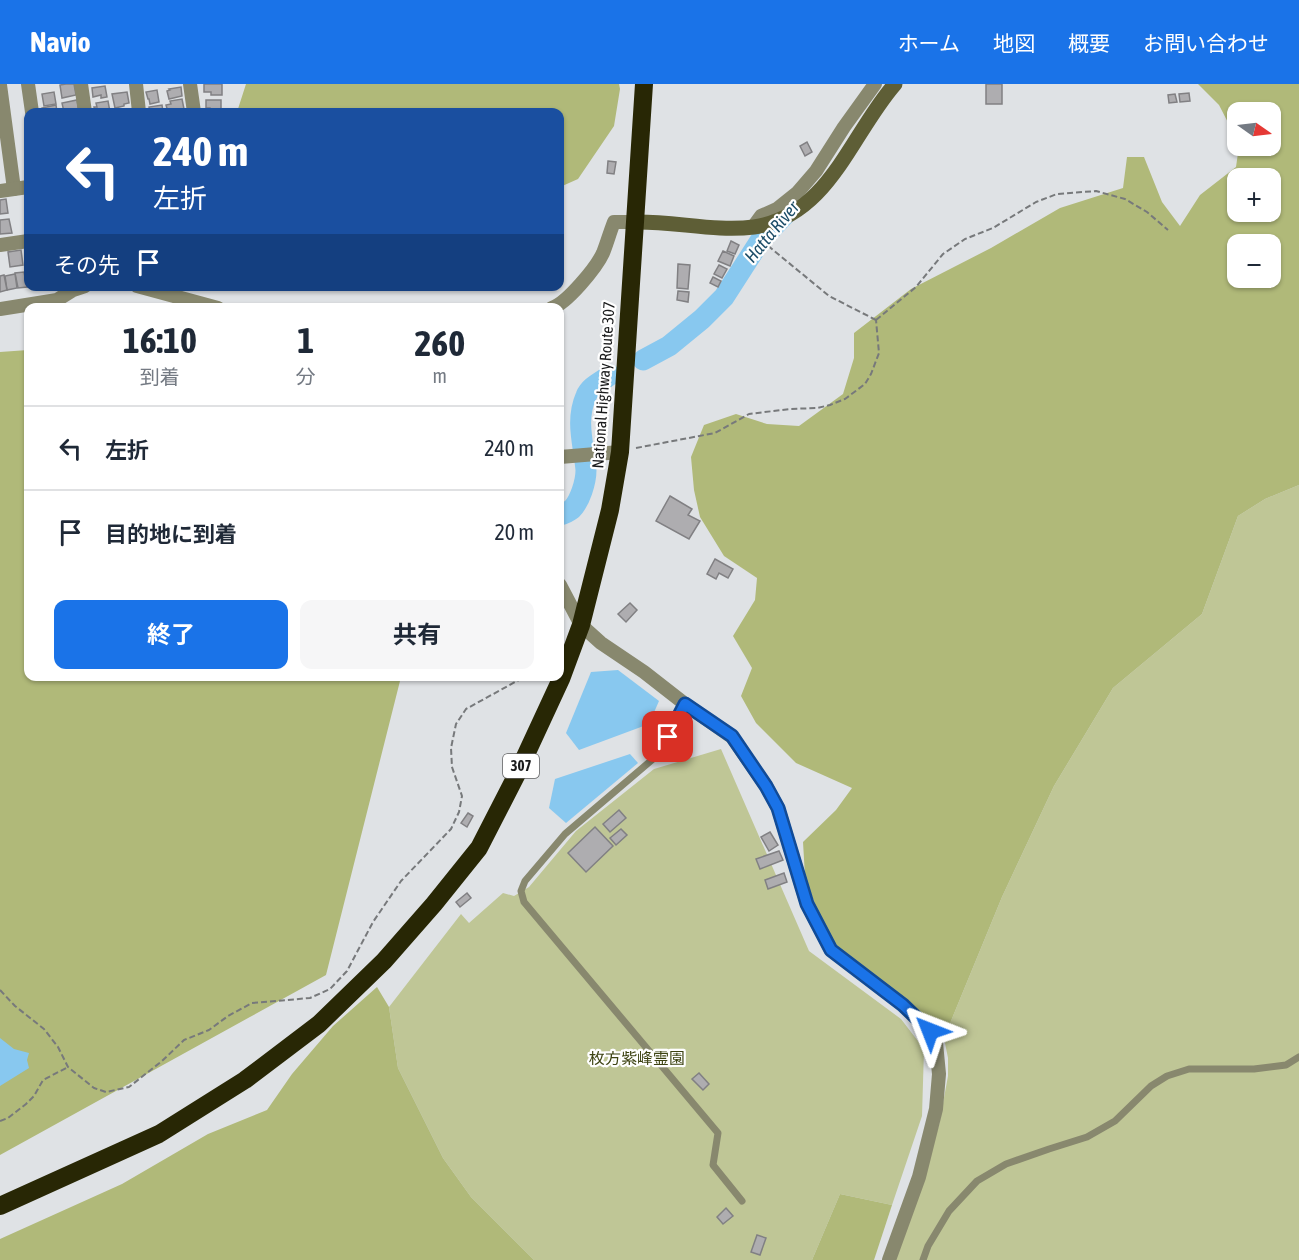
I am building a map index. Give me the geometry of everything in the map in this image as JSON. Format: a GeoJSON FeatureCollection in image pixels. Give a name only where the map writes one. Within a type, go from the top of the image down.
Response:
{"type":"FeatureCollection","features":[{"type":"Feature","properties":{"kind":"highway","name":"National Highway Route 307"},"geometry":{"type":"LineString","coordinates":[[564,671],[581,625],[610,510],[620,452],[644,84]]}},
{"type":"Feature","properties":{"kind":"highway","name":"National Highway Route 307"},"geometry":{"type":"LineString","coordinates":[[0,1206],[159,1134],[245,1080],[320,1024],[384,961],[434,904],[478,848],[517,774],[560,681]]}},
{"type":"Feature","properties":{"kind":"street"},"geometry":{"type":"LineString","coordinates":[[28,84],[31,108]]}},
{"type":"Feature","properties":{"kind":"street"},"geometry":{"type":"LineString","coordinates":[[81,84],[84,108]]}},
{"type":"Feature","properties":{"kind":"street"},"geometry":{"type":"LineString","coordinates":[[136,84],[139,108]]}},
{"type":"Feature","properties":{"kind":"street"},"geometry":{"type":"LineString","coordinates":[[190,84],[193,108]]}},
{"type":"Feature","properties":{"kind":"street"},"geometry":{"type":"LineString","coordinates":[[753,227],[761,216],[777,209],[797,193],[816,171],[875,84]]}},
{"type":"Feature","properties":{"kind":"street"},"geometry":{"type":"LineString","coordinates":[[560,303],[586,278],[602,254],[614,222],[670,222],[727,228],[753,227],[772,223],[792,214],[810,202],[824,186],[882,99],[895,84]]}},
{"type":"Feature","properties":{"kind":"street"},"geometry":{"type":"LineString","coordinates":[[0,86],[7,190],[24,188]]}},
{"type":"Feature","properties":{"kind":"street"},"geometry":{"type":"LineString","coordinates":[[0,245],[24,242]]}},
{"type":"Feature","properties":{"kind":"street"},"geometry":{"type":"LineString","coordinates":[[38,303],[57,300],[71,291]]}},
{"type":"Feature","properties":{"kind":"street"},"geometry":{"type":"LineString","coordinates":[[155,291],[200,303]]}},
{"type":"Feature","properties":{"kind":"street"},"geometry":{"type":"LineString","coordinates":[[0,309],[24,305]]}},
{"type":"Feature","properties":{"kind":"street"},"geometry":{"type":"LineString","coordinates":[[564,456],[620,452]]}},
{"type":"Feature","properties":{"kind":"street"},"geometry":{"type":"LineString","coordinates":[[564,593],[581,625],[601,644],[732,736],[778,808],[807,904],[831,950],[903,1005],[930,1031],[936,1043],[939,1074],[936,1108],[919,1177],[889,1260]]}},
{"type":"Feature","properties":{"kind":"lane"},"geometry":{"type":"LineString","coordinates":[[685,704],[660,753],[565,834],[525,882],[521,891],[524,902],[718,1133],[713,1165],[742,1201]]}},
{"type":"Feature","properties":{"kind":"lane"},"geometry":{"type":"LineString","coordinates":[[923,1260],[928,1246],[949,1211],[977,1181],[1006,1164],[1087,1137],[1115,1121],[1151,1086],[1167,1076],[1190,1069],[1254,1069],[1286,1065],[1299,1057]]}},
{"type":"Feature","properties":{"kind":"path"},"geometry":{"type":"LineString","coordinates":[[876,320],[916,287],[943,254],[965,239],[993,228],[1036,202],[1057,194],[1096,191],[1125,199],[1148,212],[1168,231]]}},
{"type":"Feature","properties":{"kind":"path"},"geometry":{"type":"LineString","coordinates":[[753,227],[758,237],[829,296],[876,320]]}},
{"type":"Feature","properties":{"kind":"path"},"geometry":{"type":"LineString","coordinates":[[620,452],[716,432],[749,414],[817,408],[846,399],[865,384],[879,353],[876,320]]}},
{"type":"Feature","properties":{"kind":"path"},"geometry":{"type":"LineString","coordinates":[[0,990],[15,1006],[44,1029],[58,1047],[68,1067],[94,1088],[106,1092],[129,1087],[184,1040],[209,1030],[252,1003],[310,998],[330,989],[347,971],[373,922],[401,881],[451,829],[459,812],[462,796],[452,767],[451,748],[456,724],[466,709],[517,681]]}},
{"type":"Feature","properties":{"kind":"path"},"geometry":{"type":"LineString","coordinates":[[0,1121],[8,1118],[26,1104],[43,1080],[68,1067]]}},
{"type":"Feature","properties":{"kind":"green space"},"geometry":{"type":"Polygon","coordinates":[[[246,84],[619,84],[620,89],[614,126],[578,179],[564,185],[564,108],[238,108],[246,84]]]}},
{"type":"Feature","properties":{"kind":"green space"},"geometry":{"type":"Polygon","coordinates":[[[1198,84],[1299,84],[1299,485],[1265,499],[1238,516],[1202,614],[1113,688],[1054,786],[1002,897],[944,1038],[936,1022],[897,998],[826,936],[805,876],[803,842],[836,810],[852,788],[796,763],[756,723],[741,696],[752,668],[733,636],[755,600],[757,578],[724,556],[700,517],[694,490],[691,457],[704,425],[736,414],[767,424],[799,426],[843,394],[854,358],[854,333],[911,289],[991,248],[1060,208],[1123,188],[1127,157],[1144,157],[1162,202],[1180,226],[1200,195],[1227,174],[1227,222],[1281,222],[1281,168],[1235,168],[1238,156],[1281,156],[1281,102],[1227,102],[1227,121],[1219,105],[1198,84]]]}},
{"type":"Feature","properties":{"kind":"green space"},"geometry":{"type":"Polygon","coordinates":[[[24,350],[24,681],[400,681],[326,975],[0,1155],[0,352],[24,350]]]}},
{"type":"Feature","properties":{"kind":"green space"},"geometry":{"type":"Polygon","coordinates":[[[1299,485],[1299,1260],[882,1260],[913,1205],[939,1125],[948,1076],[948,1058],[944,1038],[1002,897],[1054,786],[1113,688],[1202,614],[1238,516],[1265,499],[1299,485]]]}},
{"type":"Feature","properties":{"kind":"green space","name":"枚方紫峰霊園"},"geometry":{"type":"Polygon","coordinates":[[[721,749],[809,951],[901,1019],[924,1049],[922,1116],[892,1205],[840,1194],[812,1260],[534,1260],[471,1197],[443,1158],[398,1068],[389,1007],[461,914],[469,923],[503,893],[514,896],[529,887],[576,831],[654,769],[721,749]]]}},
{"type":"Feature","properties":{"kind":"green space"},"geometry":{"type":"Polygon","coordinates":[[[377,987],[389,1007],[398,1068],[443,1158],[471,1197],[534,1260],[0,1260],[0,1239],[122,1184],[208,1134],[267,1110],[292,1074],[333,1026],[377,987]]]}},
{"type":"Feature","properties":{"kind":"green space"},"geometry":{"type":"Polygon","coordinates":[[[840,1194],[892,1205],[874,1260],[812,1260],[840,1194]]]}},
{"type":"Feature","properties":{"kind":"water"},"geometry":{"type":"Polygon","coordinates":[[[618,670],[659,701],[649,724],[579,750],[566,733],[591,672],[618,670]]]}},
{"type":"Feature","properties":{"kind":"water"},"geometry":{"type":"Polygon","coordinates":[[[630,754],[638,763],[566,823],[549,808],[555,779],[630,754]]]}},
{"type":"Feature","properties":{"kind":"water"},"geometry":{"type":"Polygon","coordinates":[[[0,1038],[14,1049],[29,1053],[27,1060],[29,1068],[0,1086],[0,1038]]]}},
{"type":"Feature","properties":{"kind":"building"},"geometry":{"type":"Polygon","coordinates":[[[74,84],[76,95],[62,98],[60,85],[74,84]]]}},
{"type":"Feature","properties":{"kind":"building"},"geometry":{"type":"Polygon","coordinates":[[[204,84],[222,84],[222,95],[211,95],[211,92],[204,92],[204,84]]]}},
{"type":"Feature","properties":{"kind":"building"},"geometry":{"type":"Polygon","coordinates":[[[986,84],[1002,84],[1002,104],[986,104],[986,84]]]}},
{"type":"Feature","properties":{"kind":"building"},"geometry":{"type":"Polygon","coordinates":[[[105,86],[107,97],[101,98],[101,95],[93,97],[92,88],[105,86]]]}},
{"type":"Feature","properties":{"kind":"building"},"geometry":{"type":"Polygon","coordinates":[[[181,87],[182,96],[169,99],[167,91],[169,89],[181,87]]]}},
{"type":"Feature","properties":{"kind":"building"},"geometry":{"type":"Polygon","coordinates":[[[157,90],[159,102],[150,104],[146,92],[157,90]]]}},
{"type":"Feature","properties":{"kind":"building"},"geometry":{"type":"Polygon","coordinates":[[[54,92],[56,104],[44,106],[42,94],[54,92]]]}},
{"type":"Feature","properties":{"kind":"building"},"geometry":{"type":"Polygon","coordinates":[[[127,92],[129,103],[115,108],[112,94],[127,92]]]}},
{"type":"Feature","properties":{"kind":"building"},"geometry":{"type":"Polygon","coordinates":[[[1189,93],[1190,101],[1180,102],[1179,94],[1189,93]]]}},
{"type":"Feature","properties":{"kind":"building"},"geometry":{"type":"Polygon","coordinates":[[[1175,94],[1177,102],[1169,103],[1168,95],[1175,94]]]}},
{"type":"Feature","properties":{"kind":"building"},"geometry":{"type":"Polygon","coordinates":[[[182,99],[184,108],[167,108],[166,105],[171,104],[170,101],[182,99]]]}},
{"type":"Feature","properties":{"kind":"building"},"geometry":{"type":"Polygon","coordinates":[[[77,100],[78,108],[63,108],[62,103],[77,100]]]}},
{"type":"Feature","properties":{"kind":"building"},"geometry":{"type":"Polygon","coordinates":[[[206,100],[221,100],[221,108],[206,108],[206,100]]]}},
{"type":"Feature","properties":{"kind":"building"},"geometry":{"type":"Polygon","coordinates":[[[108,101],[109,108],[94,108],[97,107],[96,103],[108,101]]]}},
{"type":"Feature","properties":{"kind":"building"},"geometry":{"type":"Polygon","coordinates":[[[162,105],[162,108],[149,108],[162,105]]]}},
{"type":"Feature","properties":{"kind":"building"},"geometry":{"type":"Polygon","coordinates":[[[807,142],[812,152],[805,156],[800,146],[807,142]]]}},
{"type":"Feature","properties":{"kind":"building"},"geometry":{"type":"Polygon","coordinates":[[[608,161],[616,162],[614,174],[607,173],[608,161]]]}},
{"type":"Feature","properties":{"kind":"building"},"geometry":{"type":"Polygon","coordinates":[[[6,199],[8,213],[0,214],[0,200],[6,199]]]}},
{"type":"Feature","properties":{"kind":"building"},"geometry":{"type":"Polygon","coordinates":[[[9,219],[12,233],[0,234],[0,220],[9,219]]]}},
{"type":"Feature","properties":{"kind":"building"},"geometry":{"type":"Polygon","coordinates":[[[731,241],[739,245],[735,254],[727,251],[731,241]]]}},
{"type":"Feature","properties":{"kind":"building"},"geometry":{"type":"Polygon","coordinates":[[[21,250],[23,265],[10,267],[8,252],[21,250]]]}},
{"type":"Feature","properties":{"kind":"building"},"geometry":{"type":"Polygon","coordinates":[[[723,251],[734,256],[730,266],[718,261],[723,251]]]}},
{"type":"Feature","properties":{"kind":"building"},"geometry":{"type":"Polygon","coordinates":[[[678,264],[690,265],[688,289],[677,288],[678,264]]]}},
{"type":"Feature","properties":{"kind":"building"},"geometry":{"type":"Polygon","coordinates":[[[719,265],[727,269],[722,278],[714,274],[719,265]]]}},
{"type":"Feature","properties":{"kind":"building"},"geometry":{"type":"Polygon","coordinates":[[[24,272],[24,287],[18,288],[15,273],[24,272]]]}},
{"type":"Feature","properties":{"kind":"building"},"geometry":{"type":"Polygon","coordinates":[[[15,274],[17,288],[7,290],[5,276],[15,274]]]}},
{"type":"Feature","properties":{"kind":"building"},"geometry":{"type":"Polygon","coordinates":[[[4,275],[7,290],[0,292],[0,276],[4,275]]]}},
{"type":"Feature","properties":{"kind":"building"},"geometry":{"type":"Polygon","coordinates":[[[713,277],[721,281],[718,287],[710,283],[713,277]]]}},
{"type":"Feature","properties":{"kind":"building"},"geometry":{"type":"Polygon","coordinates":[[[678,291],[689,292],[688,302],[677,300],[678,291]]]}},
{"type":"Feature","properties":{"kind":"building"},"geometry":{"type":"Polygon","coordinates":[[[670,496],[692,509],[688,515],[700,521],[689,539],[656,521],[670,496]]]}},
{"type":"Feature","properties":{"kind":"building"},"geometry":{"type":"Polygon","coordinates":[[[715,559],[733,569],[728,578],[719,573],[716,579],[707,574],[715,559]]]}},
{"type":"Feature","properties":{"kind":"building"},"geometry":{"type":"Polygon","coordinates":[[[630,603],[637,610],[626,622],[618,614],[630,603]]]}},
{"type":"Feature","properties":{"kind":"building"},"geometry":{"type":"Polygon","coordinates":[[[619,810],[626,818],[610,832],[603,824],[619,810]]]}},
{"type":"Feature","properties":{"kind":"building"},"geometry":{"type":"Polygon","coordinates":[[[468,813],[473,816],[467,827],[461,823],[468,813]]]}},
{"type":"Feature","properties":{"kind":"building"},"geometry":{"type":"Polygon","coordinates":[[[595,827],[613,846],[586,872],[568,853],[595,827]]]}},
{"type":"Feature","properties":{"kind":"building"},"geometry":{"type":"Polygon","coordinates":[[[621,829],[627,835],[616,845],[610,838],[621,829]]]}},
{"type":"Feature","properties":{"kind":"building"},"geometry":{"type":"Polygon","coordinates":[[[770,832],[778,845],[769,851],[761,837],[770,832]]]}},
{"type":"Feature","properties":{"kind":"building"},"geometry":{"type":"Polygon","coordinates":[[[779,851],[783,860],[760,869],[756,859],[779,851]]]}},
{"type":"Feature","properties":{"kind":"building"},"geometry":{"type":"Polygon","coordinates":[[[784,873],[787,882],[768,889],[765,880],[784,873]]]}},
{"type":"Feature","properties":{"kind":"building"},"geometry":{"type":"Polygon","coordinates":[[[467,893],[471,898],[460,907],[456,902],[467,893]]]}},
{"type":"Feature","properties":{"kind":"building"},"geometry":{"type":"Polygon","coordinates":[[[699,1073],[709,1084],[703,1090],[692,1079],[699,1073]]]}},
{"type":"Feature","properties":{"kind":"building"},"geometry":{"type":"Polygon","coordinates":[[[726,1208],[733,1216],[723,1224],[717,1217],[726,1208]]]}},
{"type":"Feature","properties":{"kind":"building"},"geometry":{"type":"Polygon","coordinates":[[[757,1235],[766,1238],[760,1255],[751,1252],[757,1235]]]}},
{"type":"Feature","properties":{"kind":"waterway","name":"Hatta River"},"geometry":{"type":"LineString","coordinates":[[643,360],[669,346],[724,297],[760,241],[789,210]]}},
{"type":"Feature","properties":{"kind":"waterway","name":"Hatta River"},"geometry":{"type":"LineString","coordinates":[[564,513],[575,506],[585,480],[586,470],[581,433],[583,405],[593,387],[610,375]]}},
{"type":"Feature","properties":{"kind":"route"},"geometry":{"type":"LineString","coordinates":[[668,737],[685,704],[732,736],[778,808],[807,904],[831,950],[903,1005],[930,1031]]}}]}
